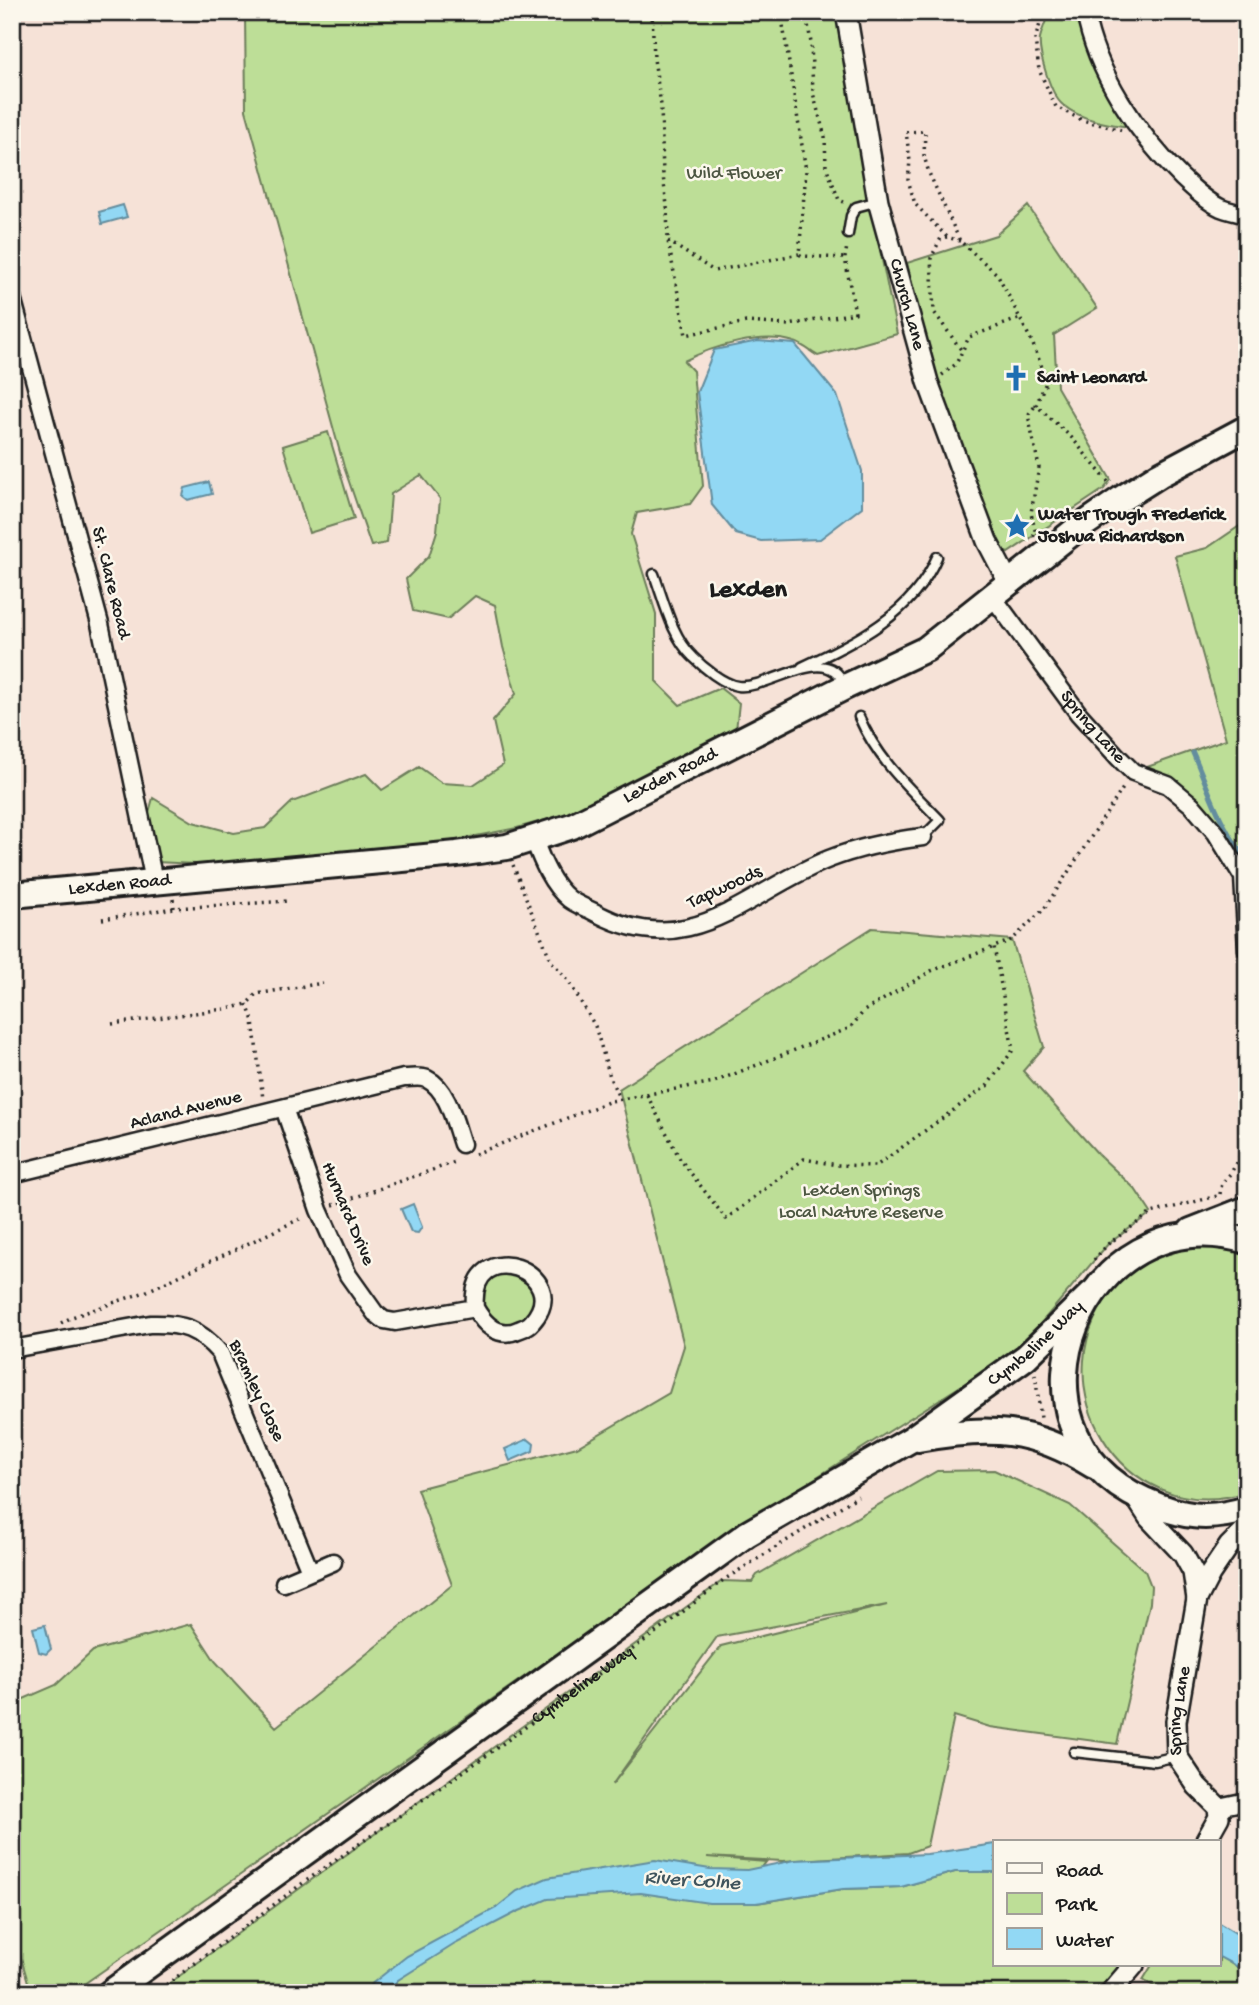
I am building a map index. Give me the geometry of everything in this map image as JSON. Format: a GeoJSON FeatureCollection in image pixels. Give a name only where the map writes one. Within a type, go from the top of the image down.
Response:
{"type":"FeatureCollection","features":[{"type":"Feature","properties":{"kind":"main road","name":"Lexden Road"},"geometry":{"type":"LineString","coordinates":[[12,895],[164,889],[457,854],[534,840],[572,826],[845,687],[926,649],[1073,532],[1160,475],[1247,428]]}},
{"type":"Feature","properties":{"kind":"main road"},"geometry":{"type":"LineString","coordinates":[[1247,1209],[1158,1243],[1131,1256],[1110,1272],[1091,1294],[1074,1325],[1066,1352],[1065,1377],[1072,1420],[1081,1442],[1101,1470],[1134,1495],[1171,1512],[1198,1516],[1227,1515],[1247,1509]]}},
{"type":"Feature","properties":{"kind":"main road"},"geometry":{"type":"LineString","coordinates":[[1158,1243],[1186,1236],[1210,1235],[1247,1241]]}},
{"type":"Feature","properties":{"kind":"main road","name":"Cymbeline Way"},"geometry":{"type":"LineString","coordinates":[[110,1993],[747,1534],[910,1440],[1026,1357],[1091,1294]]}},
{"type":"Feature","properties":{"kind":"main road","name":"Cymbeline Way"},"geometry":{"type":"LineString","coordinates":[[910,1440],[975,1431],[1004,1431],[1040,1438],[1101,1470]]}},
{"type":"Feature","properties":{"kind":"street","name":"Church Lane"},"geometry":{"type":"LineString","coordinates":[[846,12],[878,201],[928,382],[1001,590]]}},
{"type":"Feature","properties":{"kind":"street"},"geometry":{"type":"LineString","coordinates":[[1085,12],[1089,33],[1102,66],[1141,132],[1164,160],[1199,194],[1220,208],[1247,215]]}},
{"type":"Feature","properties":{"kind":"street","name":"St. Clare Road"},"geometry":{"type":"LineString","coordinates":[[12,297],[100,624],[164,889]]}},
{"type":"Feature","properties":{"kind":"street","name":"Spring Lane"},"geometry":{"type":"LineString","coordinates":[[1001,590],[1079,714],[1133,772],[1168,785],[1192,805],[1216,833],[1243,877],[1247,950]]}},
{"type":"Feature","properties":{"kind":"street","name":"Tapwoods"},"geometry":{"type":"LineString","coordinates":[[534,840],[546,871],[569,899],[617,924],[661,931],[694,927],[729,913],[827,860],[851,851],[923,837]]}},
{"type":"Feature","properties":{"kind":"street","name":"Acland Avenue"},"geometry":{"type":"LineString","coordinates":[[12,1174],[404,1078],[425,1078],[436,1085],[443,1095],[463,1144]]}},
{"type":"Feature","properties":{"kind":"street","name":"Hurnard Drive"},"geometry":{"type":"LineString","coordinates":[[284,1108],[319,1210],[348,1275],[375,1313],[384,1320],[395,1322],[419,1320],[475,1308]]}},
{"type":"Feature","properties":{"kind":"street"},"geometry":{"type":"LineString","coordinates":[[500,1265],[526,1270],[537,1281],[541,1290],[542,1302],[533,1322],[512,1333],[493,1330],[484,1323],[475,1308],[474,1295],[478,1281],[486,1272],[500,1265]]}},
{"type":"Feature","properties":{"kind":"street","name":"Bramley Close"},"geometry":{"type":"LineString","coordinates":[[12,1349],[149,1324],[172,1324],[190,1328],[206,1338],[220,1353],[310,1571]]}},
{"type":"Feature","properties":{"kind":"street","name":"Spring Lane"},"geometry":{"type":"LineString","coordinates":[[1134,1495],[1149,1518],[1183,1554],[1193,1572],[1197,1599]]}},
{"type":"Feature","properties":{"kind":"street","name":"Spring Lane"},"geometry":{"type":"LineString","coordinates":[[1218,1807],[1196,1786],[1177,1756],[1176,1721],[1197,1599],[1229,1546],[1247,1528]]}},
{"type":"Feature","properties":{"kind":"street"},"geometry":{"type":"LineString","coordinates":[[284,1583],[333,1562]]}},
{"type":"Feature","properties":{"kind":"street"},"geometry":{"type":"LineString","coordinates":[[1206,1840],[1219,1817],[1218,1807],[1247,1801]]}},
{"type":"Feature","properties":{"kind":"street"},"geometry":{"type":"LineString","coordinates":[[1111,1993],[1133,1966]]}},
{"type":"Feature","properties":{"kind":"lane"},"geometry":{"type":"LineString","coordinates":[[848,234],[851,216],[856,207],[878,201]]}},
{"type":"Feature","properties":{"kind":"lane"},"geometry":{"type":"LineString","coordinates":[[654,574],[680,639],[692,656],[735,686],[753,686],[799,668],[884,623],[927,579],[937,557]]}},
{"type":"Feature","properties":{"kind":"lane"},"geometry":{"type":"LineString","coordinates":[[799,668],[832,667],[839,672],[845,687]]}},
{"type":"Feature","properties":{"kind":"lane"},"geometry":{"type":"LineString","coordinates":[[859,717],[871,744],[940,820],[923,837]]}},
{"type":"Feature","properties":{"kind":"lane"},"geometry":{"type":"LineString","coordinates":[[1074,1752],[1155,1761],[1177,1756]]}},
{"type":"Feature","properties":{"kind":"path"},"geometry":{"type":"LineString","coordinates":[[652,12],[653,59],[661,105],[668,241],[686,335],[746,323],[789,324],[855,313],[845,258],[848,234]]}},
{"type":"Feature","properties":{"kind":"path"},"geometry":{"type":"LineString","coordinates":[[781,12],[806,171],[799,254]]}},
{"type":"Feature","properties":{"kind":"path"},"geometry":{"type":"LineString","coordinates":[[806,12],[811,43],[813,93],[825,137],[826,166],[839,200],[856,207]]}},
{"type":"Feature","properties":{"kind":"path"},"geometry":{"type":"LineString","coordinates":[[1044,12],[1035,39],[1037,60],[1056,107],[1082,120],[1115,129],[1141,132]]}},
{"type":"Feature","properties":{"kind":"path"},"geometry":{"type":"LineString","coordinates":[[947,237],[915,204],[908,180],[910,161],[906,132],[925,131],[924,156],[929,173],[960,241],[998,275],[1021,318],[1047,380],[1036,405],[1028,415],[1039,467],[1031,513],[1036,534],[1025,542]]}},
{"type":"Feature","properties":{"kind":"path"},"geometry":{"type":"LineString","coordinates":[[960,241],[941,238],[931,258],[934,312],[962,351]]}},
{"type":"Feature","properties":{"kind":"path"},"geometry":{"type":"LineString","coordinates":[[668,241],[715,271],[799,254],[845,258]]}},
{"type":"Feature","properties":{"kind":"path"},"geometry":{"type":"LineString","coordinates":[[937,379],[956,364],[969,337],[1021,318]]}},
{"type":"Feature","properties":{"kind":"path"},"geometry":{"type":"LineString","coordinates":[[1036,405],[1072,438],[1121,499]]}},
{"type":"Feature","properties":{"kind":"path"},"geometry":{"type":"LineString","coordinates":[[51,1329],[72,1317],[145,1292],[319,1210],[466,1158],[611,1101],[713,1082],[850,1028],[864,1011],[931,971],[1012,940],[1044,909],[1133,772]]}},
{"type":"Feature","properties":{"kind":"path"},"geometry":{"type":"LineString","coordinates":[[520,884],[551,961],[568,980],[595,1026],[611,1080],[620,1100]]}},
{"type":"Feature","properties":{"kind":"path"},"geometry":{"type":"LineString","coordinates":[[164,889],[174,908]]}},
{"type":"Feature","properties":{"kind":"path"},"geometry":{"type":"LineString","coordinates":[[102,919],[174,908],[289,901]]}},
{"type":"Feature","properties":{"kind":"path"},"geometry":{"type":"LineString","coordinates":[[647,1095],[680,1159],[726,1219],[804,1159],[837,1165],[876,1166],[987,1086],[1013,1050],[994,947]]}},
{"type":"Feature","properties":{"kind":"path"},"geometry":{"type":"LineString","coordinates":[[112,1024],[247,1004],[256,994],[323,983]]}},
{"type":"Feature","properties":{"kind":"path"},"geometry":{"type":"LineString","coordinates":[[247,1004],[253,1021],[265,1113]]}},
{"type":"Feature","properties":{"kind":"path"},"geometry":{"type":"LineString","coordinates":[[1218,1196],[1222,1193],[1222,1183],[1231,1173],[1247,1143]]}},
{"type":"Feature","properties":{"kind":"path"},"geometry":{"type":"LineString","coordinates":[[1026,1357],[1033,1366],[1043,1428],[1040,1438]]}},
{"type":"Feature","properties":{"kind":"path","name":"Cymbeline Way"},"geometry":{"type":"LineString","coordinates":[[155,1993],[303,1883],[508,1740],[722,1581],[866,1492]]}},
{"type":"Feature","properties":{"kind":"green space","name":"Wild Flower"},"geometry":{"type":"Polygon","coordinates":[[[245,12],[844,12],[855,126],[897,334],[818,356],[794,342],[781,339],[753,340],[709,350],[684,361],[693,371],[703,486],[690,504],[637,513],[631,534],[656,614],[656,681],[680,705],[720,688],[739,703],[736,730],[595,806],[517,828],[440,843],[337,855],[215,865],[156,862],[146,823],[153,798],[193,822],[234,833],[265,828],[292,802],[366,774],[382,790],[419,767],[442,783],[473,785],[503,765],[493,721],[516,694],[495,605],[475,596],[448,619],[413,611],[406,579],[429,556],[437,531],[440,499],[421,475],[391,494],[387,543],[371,546],[344,467],[246,110],[245,12]]]}},
{"type":"Feature","properties":{"kind":"green space"},"geometry":{"type":"Polygon","coordinates":[[[1049,12],[1082,12],[1130,127],[1086,118],[1058,100],[1046,74],[1040,45],[1049,12]]]}},
{"type":"Feature","properties":{"kind":"green space"},"geometry":{"type":"Polygon","coordinates":[[[1028,206],[1097,308],[1054,335],[1057,387],[1111,480],[1104,489],[1008,553],[1001,550],[957,451],[925,339],[907,263],[996,235],[1028,206]]]}},
{"type":"Feature","properties":{"kind":"green space"},"geometry":{"type":"Polygon","coordinates":[[[328,432],[354,519],[309,533],[283,446],[328,432]]]}},
{"type":"Feature","properties":{"kind":"green space"},"geometry":{"type":"Polygon","coordinates":[[[1247,521],[1247,888],[1215,832],[1202,830],[1192,805],[1133,772],[1226,739],[1175,556],[1207,548],[1247,521]]]}},
{"type":"Feature","properties":{"kind":"green space","name":"Lexden Springs Local Nature Reserve"},"geometry":{"type":"Polygon","coordinates":[[[872,928],[1012,940],[1044,1047],[1023,1071],[1098,1154],[1135,1189],[1151,1213],[1108,1244],[1019,1349],[749,1520],[71,1993],[37,1993],[28,1982],[12,1927],[12,1704],[56,1685],[93,1651],[191,1624],[215,1661],[276,1727],[452,1585],[417,1489],[577,1447],[669,1393],[684,1346],[619,1089],[872,928]]]}},
{"type":"Feature","properties":{"kind":"green space"},"geometry":{"type":"Polygon","coordinates":[[[1194,1246],[1247,1252],[1247,1492],[1202,1498],[1162,1490],[1128,1468],[1103,1438],[1087,1401],[1084,1361],[1094,1321],[1119,1283],[1144,1264],[1194,1246]]]}},
{"type":"Feature","properties":{"kind":"green space"},"geometry":{"type":"Polygon","coordinates":[[[496,1273],[522,1274],[537,1297],[533,1314],[510,1328],[483,1316],[482,1287],[496,1273]]]}},
{"type":"Feature","properties":{"kind":"green space"},"geometry":{"type":"Polygon","coordinates":[[[994,1470],[1070,1505],[1145,1571],[1151,1586],[1150,1603],[1117,1744],[990,1727],[954,1716],[927,1846],[908,1853],[783,1861],[707,1857],[766,1862],[735,1902],[757,1903],[843,1889],[901,1887],[955,1872],[993,1872],[993,1966],[1118,1966],[1094,1993],[156,1993],[722,1581],[752,1582],[757,1575],[937,1471],[994,1470]],[[887,1605],[717,1637],[612,1785],[721,1646],[887,1605]]]}},
{"type":"Feature","properties":{"kind":"green space"},"geometry":{"type":"Polygon","coordinates":[[[1220,1957],[1247,1974],[1247,1993],[1166,1993],[1143,1980],[1151,1966],[1220,1966],[1220,1957]]]}},
{"type":"Feature","properties":{"kind":"water"},"geometry":{"type":"Polygon","coordinates":[[[123,205],[127,217],[102,224],[99,212],[123,205]]]}},
{"type":"Feature","properties":{"kind":"water"},"geometry":{"type":"Polygon","coordinates":[[[758,341],[795,344],[837,395],[862,471],[862,507],[820,539],[761,541],[736,534],[712,505],[697,392],[714,350],[758,341]]]}},
{"type":"Feature","properties":{"kind":"water"},"geometry":{"type":"Polygon","coordinates":[[[209,482],[212,494],[188,500],[183,496],[185,488],[209,482]]]}},
{"type":"Feature","properties":{"kind":"water"},"geometry":{"type":"Polygon","coordinates":[[[413,1204],[422,1227],[418,1233],[411,1232],[401,1209],[413,1204]]]}},
{"type":"Feature","properties":{"kind":"water"},"geometry":{"type":"Polygon","coordinates":[[[528,1439],[534,1444],[533,1451],[510,1461],[505,1449],[528,1439]]]}},
{"type":"Feature","properties":{"kind":"water"},"geometry":{"type":"Polygon","coordinates":[[[45,1625],[51,1649],[46,1654],[39,1652],[33,1628],[45,1625]]]}},
{"type":"Feature","properties":{"kind":"water","name":"River Colne"},"geometry":{"type":"Polygon","coordinates":[[[993,1844],[993,1872],[955,1872],[901,1887],[843,1889],[756,1903],[709,1903],[641,1893],[548,1899],[455,1944],[398,1980],[386,1993],[360,1993],[407,1956],[496,1908],[517,1891],[547,1878],[655,1860],[710,1869],[747,1870],[795,1860],[927,1854],[993,1844]]]}},
{"type":"Feature","properties":{"kind":"water"},"geometry":{"type":"Polygon","coordinates":[[[1220,1924],[1247,1940],[1247,1972],[1220,1958],[1220,1924]]]}},
{"type":"Feature","properties":{"kind":"waterway"},"geometry":{"type":"LineString","coordinates":[[1193,753],[1222,822],[1247,858]]}},
{"type":"Feature","properties":{"kind":"place","name":"Saint Leonard"},"geometry":{"type":"Point","coordinates":[1016,378]}},
{"type":"Feature","properties":{"kind":"place","name":"Water Trough Frederick Joshua Richardson"},"geometry":{"type":"Point","coordinates":[1017,526]}},
{"type":"Feature","properties":{"kind":"district","name":"Lexden"},"geometry":{"type":"Point","coordinates":[748,591]}}]}
